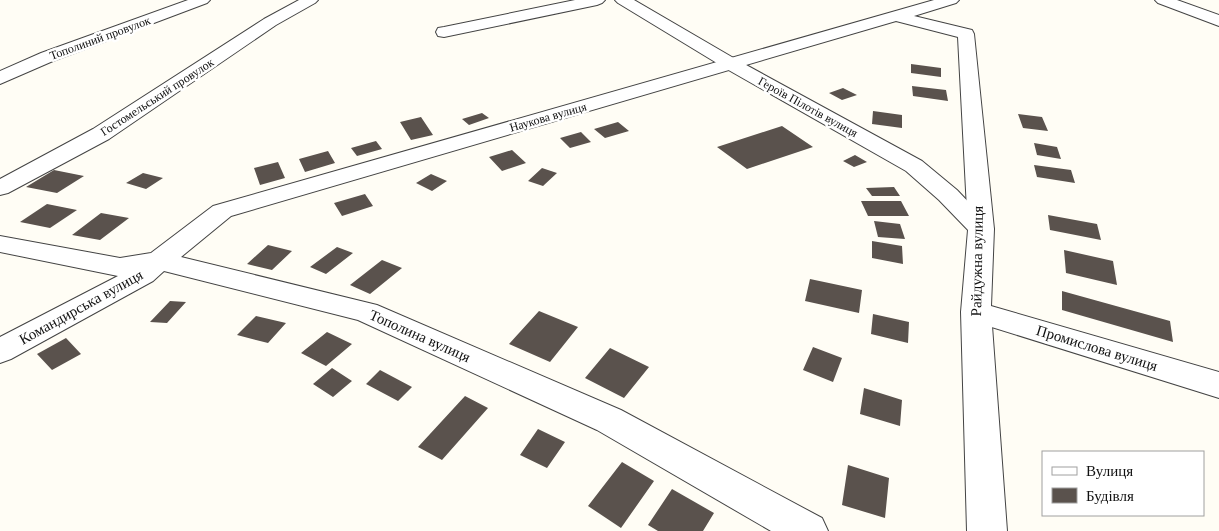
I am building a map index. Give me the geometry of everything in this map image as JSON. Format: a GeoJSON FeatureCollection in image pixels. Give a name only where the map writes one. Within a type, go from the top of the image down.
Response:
{"type":"FeatureCollection","features":[{"type":"Feature","properties":{"kind":"street","name":"Тополиний провулок"},"geometry":{"type":"LineString","coordinates":[[0,78],[47,57],[202,0]]}},
{"type":"Feature","properties":{"kind":"street","name":"Гостомельський провулок"},"geometry":{"type":"LineString","coordinates":[[0,188],[101,134],[270,22],[310,0]]}},
{"type":"Feature","properties":{"kind":"street"},"geometry":{"type":"LineString","coordinates":[[444,32],[597,0]]}},
{"type":"Feature","properties":{"kind":"street","name":"Героїв Пілотів вулиця"},"geometry":{"type":"LineString","coordinates":[[623,0],[732,64],[914,166],[948,195],[981,229]]}},
{"type":"Feature","properties":{"kind":"street","name":"Наукова вулиця"},"geometry":{"type":"LineString","coordinates":[[160,261],[222,211],[951,0]]}},
{"type":"Feature","properties":{"kind":"street"},"geometry":{"type":"LineString","coordinates":[[1163,0],[1219,20]]}},
{"type":"Feature","properties":{"kind":"street","name":"Райдужна вулиця"},"geometry":{"type":"LineString","coordinates":[[895,16],[966,34],[981,229],[976,312],[987,531]]}},
{"type":"Feature","properties":{"kind":"street","name":"Тополина вулиця"},"geometry":{"type":"LineString","coordinates":[[0,244],[120,267],[160,261],[367,312],[609,420],[808,531]]}},
{"type":"Feature","properties":{"kind":"street","name":"Командирська вулиця"},"geometry":{"type":"LineString","coordinates":[[0,351],[143,274],[160,261]]}},
{"type":"Feature","properties":{"kind":"street","name":"Промислова вулиця"},"geometry":{"type":"LineString","coordinates":[[976,312],[1219,384]]}},
{"type":"Feature","properties":{"kind":"building"},"geometry":{"type":"Polygon","coordinates":[[[911,64],[941,68],[941,77],[911,73],[911,64]]]}},
{"type":"Feature","properties":{"kind":"building"},"geometry":{"type":"Polygon","coordinates":[[[912,86],[946,90],[948,101],[913,96],[912,86]]]}},
{"type":"Feature","properties":{"kind":"building"},"geometry":{"type":"Polygon","coordinates":[[[843,88],[857,95],[842,100],[829,93],[843,88]]]}},
{"type":"Feature","properties":{"kind":"building"},"geometry":{"type":"Polygon","coordinates":[[[873,111],[902,115],[902,128],[872,124],[873,111]]]}},
{"type":"Feature","properties":{"kind":"building"},"geometry":{"type":"Polygon","coordinates":[[[482,113],[489,118],[469,125],[462,119],[482,113]]]}},
{"type":"Feature","properties":{"kind":"building"},"geometry":{"type":"Polygon","coordinates":[[[1018,114],[1042,117],[1048,131],[1023,128],[1018,114]]]}},
{"type":"Feature","properties":{"kind":"building"},"geometry":{"type":"Polygon","coordinates":[[[421,117],[433,135],[411,140],[400,122],[421,117]]]}},
{"type":"Feature","properties":{"kind":"building"},"geometry":{"type":"Polygon","coordinates":[[[618,122],[629,131],[605,138],[594,129],[618,122]]]}},
{"type":"Feature","properties":{"kind":"building"},"geometry":{"type":"Polygon","coordinates":[[[782,126],[813,147],[747,169],[717,147],[782,126]]]}},
{"type":"Feature","properties":{"kind":"building"},"geometry":{"type":"Polygon","coordinates":[[[581,132],[591,142],[570,148],[560,138],[581,132]]]}},
{"type":"Feature","properties":{"kind":"building"},"geometry":{"type":"Polygon","coordinates":[[[376,141],[382,149],[357,156],[351,148],[376,141]]]}},
{"type":"Feature","properties":{"kind":"building"},"geometry":{"type":"Polygon","coordinates":[[[1034,143],[1057,147],[1061,159],[1037,155],[1034,143]]]}},
{"type":"Feature","properties":{"kind":"building"},"geometry":{"type":"Polygon","coordinates":[[[512,150],[526,163],[502,171],[489,157],[512,150]]]}},
{"type":"Feature","properties":{"kind":"building"},"geometry":{"type":"Polygon","coordinates":[[[328,151],[335,163],[305,172],[299,159],[328,151]]]}},
{"type":"Feature","properties":{"kind":"building"},"geometry":{"type":"Polygon","coordinates":[[[855,155],[867,162],[854,167],[843,161],[855,155]]]}},
{"type":"Feature","properties":{"kind":"building"},"geometry":{"type":"Polygon","coordinates":[[[278,162],[285,178],[260,185],[254,168],[278,162]]]}},
{"type":"Feature","properties":{"kind":"building"},"geometry":{"type":"Polygon","coordinates":[[[1034,165],[1071,170],[1075,183],[1037,177],[1034,165]]]}},
{"type":"Feature","properties":{"kind":"building"},"geometry":{"type":"Polygon","coordinates":[[[542,168],[557,173],[543,186],[528,181],[542,168]]]}},
{"type":"Feature","properties":{"kind":"building"},"geometry":{"type":"Polygon","coordinates":[[[54,170],[84,176],[57,193],[26,187],[54,170]]]}},
{"type":"Feature","properties":{"kind":"building"},"geometry":{"type":"Polygon","coordinates":[[[143,173],[163,178],[146,189],[126,183],[143,173]]]}},
{"type":"Feature","properties":{"kind":"building"},"geometry":{"type":"Polygon","coordinates":[[[431,174],[447,181],[432,191],[416,183],[431,174]]]}},
{"type":"Feature","properties":{"kind":"building"},"geometry":{"type":"Polygon","coordinates":[[[894,187],[900,196],[872,196],[866,188],[894,187]]]}},
{"type":"Feature","properties":{"kind":"building"},"geometry":{"type":"Polygon","coordinates":[[[365,194],[373,206],[342,216],[334,203],[365,194]]]}},
{"type":"Feature","properties":{"kind":"building"},"geometry":{"type":"Polygon","coordinates":[[[861,201],[901,201],[909,216],[868,216],[861,201]]]}},
{"type":"Feature","properties":{"kind":"building"},"geometry":{"type":"Polygon","coordinates":[[[47,204],[77,210],[50,228],[20,222],[47,204]]]}},
{"type":"Feature","properties":{"kind":"building"},"geometry":{"type":"Polygon","coordinates":[[[101,213],[129,218],[100,240],[72,235],[101,213]]]}},
{"type":"Feature","properties":{"kind":"building"},"geometry":{"type":"Polygon","coordinates":[[[1048,215],[1097,224],[1101,240],[1050,230],[1048,215]]]}},
{"type":"Feature","properties":{"kind":"building"},"geometry":{"type":"Polygon","coordinates":[[[874,221],[900,224],[905,239],[878,237],[874,221]]]}},
{"type":"Feature","properties":{"kind":"building"},"geometry":{"type":"Polygon","coordinates":[[[872,241],[902,246],[903,264],[872,258],[872,241]]]}},
{"type":"Feature","properties":{"kind":"building"},"geometry":{"type":"Polygon","coordinates":[[[268,245],[292,251],[272,270],[247,264],[268,245]]]}},
{"type":"Feature","properties":{"kind":"building"},"geometry":{"type":"Polygon","coordinates":[[[337,247],[353,253],[326,274],[310,267],[337,247]]]}},
{"type":"Feature","properties":{"kind":"building"},"geometry":{"type":"Polygon","coordinates":[[[1064,250],[1113,261],[1117,285],[1066,273],[1064,250]]]}},
{"type":"Feature","properties":{"kind":"building"},"geometry":{"type":"Polygon","coordinates":[[[382,260],[402,268],[370,294],[350,285],[382,260]]]}},
{"type":"Feature","properties":{"kind":"building"},"geometry":{"type":"Polygon","coordinates":[[[810,279],[862,290],[859,313],[805,301],[810,279]]]}},
{"type":"Feature","properties":{"kind":"building"},"geometry":{"type":"Polygon","coordinates":[[[1062,291],[1170,321],[1173,342],[1062,310],[1062,291]]]}},
{"type":"Feature","properties":{"kind":"building"},"geometry":{"type":"Polygon","coordinates":[[[170,301],[186,302],[167,323],[150,322],[170,301]]]}},
{"type":"Feature","properties":{"kind":"building"},"geometry":{"type":"Polygon","coordinates":[[[539,311],[578,327],[550,362],[509,344],[539,311]]]}},
{"type":"Feature","properties":{"kind":"building"},"geometry":{"type":"Polygon","coordinates":[[[873,314],[909,322],[908,343],[871,334],[873,314]]]}},
{"type":"Feature","properties":{"kind":"building"},"geometry":{"type":"Polygon","coordinates":[[[256,316],[286,323],[268,343],[237,335],[256,316]]]}},
{"type":"Feature","properties":{"kind":"building"},"geometry":{"type":"Polygon","coordinates":[[[327,332],[352,344],[326,366],[301,353],[327,332]]]}},
{"type":"Feature","properties":{"kind":"building"},"geometry":{"type":"Polygon","coordinates":[[[66,338],[81,354],[52,370],[37,354],[66,338]]]}},
{"type":"Feature","properties":{"kind":"building"},"geometry":{"type":"Polygon","coordinates":[[[813,347],[842,358],[833,382],[803,370],[813,347]]]}},
{"type":"Feature","properties":{"kind":"building"},"geometry":{"type":"Polygon","coordinates":[[[610,348],[649,367],[624,398],[585,378],[610,348]]]}},
{"type":"Feature","properties":{"kind":"building"},"geometry":{"type":"Polygon","coordinates":[[[332,368],[352,381],[333,397],[313,384],[332,368]]]}},
{"type":"Feature","properties":{"kind":"building"},"geometry":{"type":"Polygon","coordinates":[[[380,370],[412,387],[398,401],[366,384],[380,370]]]}},
{"type":"Feature","properties":{"kind":"building"},"geometry":{"type":"Polygon","coordinates":[[[864,388],[902,400],[900,426],[860,414],[864,388]]]}},
{"type":"Feature","properties":{"kind":"building"},"geometry":{"type":"Polygon","coordinates":[[[465,396],[488,408],[442,460],[418,447],[465,396]]]}},
{"type":"Feature","properties":{"kind":"building"},"geometry":{"type":"Polygon","coordinates":[[[538,429],[565,442],[547,468],[520,455],[538,429]]]}},
{"type":"Feature","properties":{"kind":"building"},"geometry":{"type":"Polygon","coordinates":[[[622,462],[654,481],[621,528],[588,506],[622,462]]]}},
{"type":"Feature","properties":{"kind":"building"},"geometry":{"type":"Polygon","coordinates":[[[848,465],[889,478],[885,518],[842,505],[848,465]]]}},
{"type":"Feature","properties":{"kind":"building"},"geometry":{"type":"Polygon","coordinates":[[[672,489],[714,513],[703,531],[658,531],[648,525],[672,489]]]}}]}
